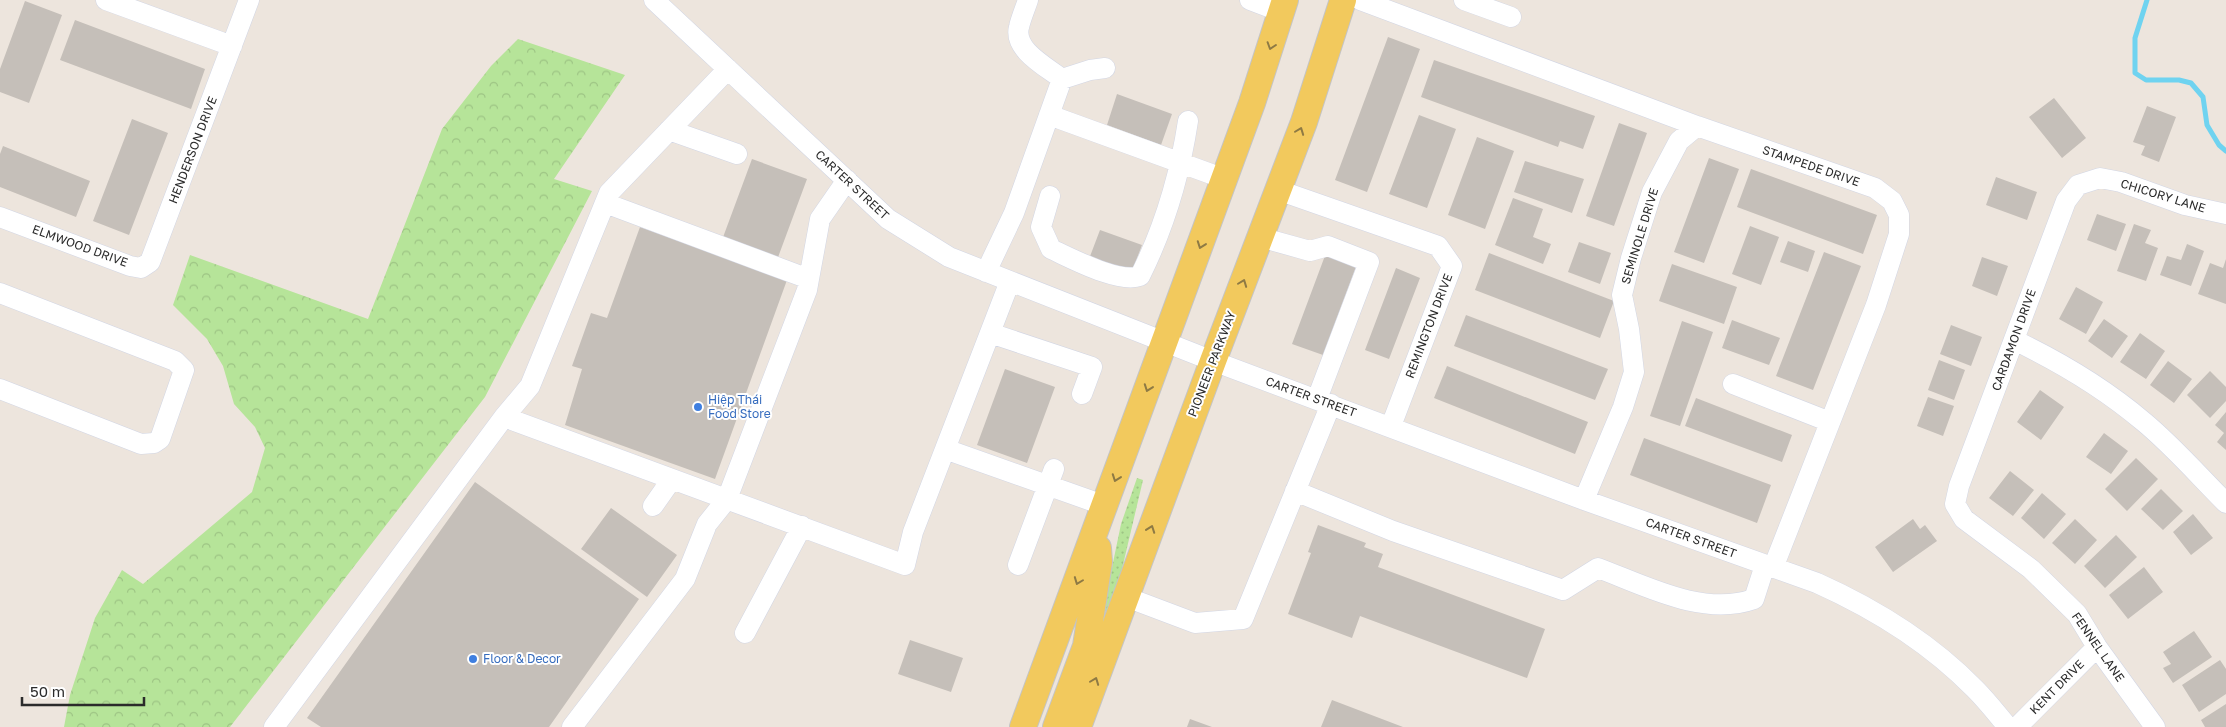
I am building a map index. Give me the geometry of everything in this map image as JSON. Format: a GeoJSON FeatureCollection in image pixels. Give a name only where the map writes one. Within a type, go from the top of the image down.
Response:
{"type":"FeatureCollection","features":[{"type":"Feature","properties":{"kind":"main road","name":"PIONEER PARKWAY"},"geometry":{"type":"LineString","coordinates":[[1078,727],[1212,361],[1304,122],[1343,0]]}},
{"type":"Feature","properties":{"kind":"main road"},"geometry":{"type":"LineString","coordinates":[[1023,727],[1225,179],[1284,6]]}},
{"type":"Feature","properties":{"kind":"main road"},"geometry":{"type":"LineString","coordinates":[[1056,727],[1086,646],[1099,562],[1095,536]]}},
{"type":"Feature","properties":{"kind":"street"},"geometry":{"type":"LineString","coordinates":[[106,0],[232,46]]}},
{"type":"Feature","properties":{"kind":"street","name":"CARTER STREET"},"geometry":{"type":"LineString","coordinates":[[654,0],[888,219],[949,257],[1212,361],[1391,426],[1584,500],[1817,583],[1853,599],[1922,642],[1975,689],[2008,727]]}},
{"type":"Feature","properties":{"kind":"street"},"geometry":{"type":"LineString","coordinates":[[1028,0],[1018,28],[1020,44],[1032,56],[1062,78]]}},
{"type":"Feature","properties":{"kind":"street"},"geometry":{"type":"LineString","coordinates":[[1250,0],[1284,6]]}},
{"type":"Feature","properties":{"kind":"street","name":"STAMPEDE DRIVE"},"geometry":{"type":"LineString","coordinates":[[1295,491],[1393,530],[1563,590],[1598,568],[1688,602],[1738,605],[1754,599],[1830,422],[1876,305],[1899,234],[1899,215],[1892,201],[1875,188],[1696,126],[1360,0]]}},
{"type":"Feature","properties":{"kind":"street","name":"HENDERSON DRIVE"},"geometry":{"type":"LineString","coordinates":[[154,254],[232,46],[245,1]]}},
{"type":"Feature","properties":{"kind":"street"},"geometry":{"type":"LineString","coordinates":[[1472,1],[1511,16]]}},
{"type":"Feature","properties":{"kind":"street"},"geometry":{"type":"LineString","coordinates":[[1062,78],[1105,68]]}},
{"type":"Feature","properties":{"kind":"street"},"geometry":{"type":"LineString","coordinates":[[274,727],[504,417],[530,386],[608,193],[728,69]]}},
{"type":"Feature","properties":{"kind":"street"},"geometry":{"type":"LineString","coordinates":[[986,272],[1014,212],[1062,78]]}},
{"type":"Feature","properties":{"kind":"street"},"geometry":{"type":"LineString","coordinates":[[1049,115],[1225,179]]}},
{"type":"Feature","properties":{"kind":"street"},"geometry":{"type":"LineString","coordinates":[[1050,196],[1043,213],[1041,227],[1051,249],[1107,272],[1133,278],[1140,276],[1159,234],[1181,163],[1188,121]]}},
{"type":"Feature","properties":{"kind":"street","name":"SEMINOLE DRIVE"},"geometry":{"type":"LineString","coordinates":[[1584,500],[1623,407],[1634,372],[1629,329],[1622,295],[1630,258],[1652,192],[1679,141],[1696,126]]}},
{"type":"Feature","properties":{"kind":"street"},"geometry":{"type":"LineString","coordinates":[[669,130],[737,154]]}},
{"type":"Feature","properties":{"kind":"street","name":"CHICORY LANE"},"geometry":{"type":"LineString","coordinates":[[2100,178],[2121,182],[2185,205],[2226,214]]}},
{"type":"Feature","properties":{"kind":"street","name":"CARDAMON DRIVE"},"geometry":{"type":"LineString","coordinates":[[1964,519],[1955,504],[1959,486],[2066,201],[2078,185],[2100,178]]}},
{"type":"Feature","properties":{"kind":"street"},"geometry":{"type":"LineString","coordinates":[[572,727],[685,579],[707,524],[726,499],[807,290],[820,219],[847,180]]}},
{"type":"Feature","properties":{"kind":"street","name":"REMINGTON DRIVE"},"geometry":{"type":"LineString","coordinates":[[1278,190],[1438,246],[1452,266],[1391,426]]}},
{"type":"Feature","properties":{"kind":"street"},"geometry":{"type":"LineString","coordinates":[[605,203],[809,279]]}},
{"type":"Feature","properties":{"kind":"street","name":"ELMWOOD DRIVE"},"geometry":{"type":"LineString","coordinates":[[0,217],[130,266],[141,268],[150,262],[154,254]]}},
{"type":"Feature","properties":{"kind":"street"},"geometry":{"type":"LineString","coordinates":[[1126,597],[1195,623],[1243,619],[1295,491],[1369,262],[1328,246],[1310,251],[1260,237]]}},
{"type":"Feature","properties":{"kind":"street"},"geometry":{"type":"LineString","coordinates":[[504,417],[905,565],[910,541],[1010,281]]}},
{"type":"Feature","properties":{"kind":"street"},"geometry":{"type":"LineString","coordinates":[[0,293],[175,361],[184,370],[160,439],[154,443],[141,444],[0,389]]}},
{"type":"Feature","properties":{"kind":"street"},"geometry":{"type":"LineString","coordinates":[[990,333],[1092,368],[1082,394]]}},
{"type":"Feature","properties":{"kind":"street"},"geometry":{"type":"LineString","coordinates":[[2014,340],[2054,359],[2144,422],[2226,502]]}},
{"type":"Feature","properties":{"kind":"street"},"geometry":{"type":"LineString","coordinates":[[1733,384],[1830,422]]}},
{"type":"Feature","properties":{"kind":"street"},"geometry":{"type":"LineString","coordinates":[[945,449],[1051,477],[1106,506]]}},
{"type":"Feature","properties":{"kind":"street"},"geometry":{"type":"LineString","coordinates":[[1018,565],[1051,477]]}},
{"type":"Feature","properties":{"kind":"street"},"geometry":{"type":"LineString","coordinates":[[653,506],[672,479]]}},
{"type":"Feature","properties":{"kind":"street","name":"FENNEL LANE"},"geometry":{"type":"LineString","coordinates":[[1964,519],[2031,569],[2076,614],[2097,647],[2155,727]]}},
{"type":"Feature","properties":{"kind":"street"},"geometry":{"type":"LineString","coordinates":[[745,633],[802,526]]}},
{"type":"Feature","properties":{"kind":"street","name":"KENT DRIVE"},"geometry":{"type":"LineString","coordinates":[[2018,727],[2097,647]]}},
{"type":"Feature","properties":{"kind":"green space"},"geometry":{"type":"Polygon","coordinates":[[[518,39],[625,75],[554,179],[592,191],[485,397],[230,727],[64,727],[70,695],[95,618],[122,570],[143,584],[252,492],[265,448],[255,427],[234,404],[223,366],[207,339],[173,305],[190,255],[368,319],[442,129],[491,66],[518,39]]]}},
{"type":"Feature","properties":{"kind":"green space"},"geometry":{"type":"Polygon","coordinates":[[[1137,478],[1143,480],[1122,569],[1108,612],[1103,611],[1121,524],[1137,478]]]}},
{"type":"Feature","properties":{"kind":"building"},"geometry":{"type":"Polygon","coordinates":[[[25,1],[62,15],[29,103],[0,92],[0,69],[25,1]]]}},
{"type":"Feature","properties":{"kind":"building"},"geometry":{"type":"Polygon","coordinates":[[[75,20],[205,69],[191,109],[60,60],[75,20]]]}},
{"type":"Feature","properties":{"kind":"building"},"geometry":{"type":"Polygon","coordinates":[[[1388,37],[1420,49],[1367,192],[1335,180],[1388,37]]]}},
{"type":"Feature","properties":{"kind":"building"},"geometry":{"type":"Polygon","coordinates":[[[1434,60],[1595,116],[1583,149],[1560,141],[1558,147],[1421,97],[1434,60]]]}},
{"type":"Feature","properties":{"kind":"building"},"geometry":{"type":"Polygon","coordinates":[[[1117,94],[1172,114],[1161,145],[1107,125],[1117,94]]]}},
{"type":"Feature","properties":{"kind":"building"},"geometry":{"type":"Polygon","coordinates":[[[2054,98],[2086,138],[2062,158],[2029,117],[2054,98]]]}},
{"type":"Feature","properties":{"kind":"building"},"geometry":{"type":"Polygon","coordinates":[[[2147,106],[2176,117],[2159,162],[2141,155],[2145,146],[2133,142],[2147,106]]]}},
{"type":"Feature","properties":{"kind":"building"},"geometry":{"type":"Polygon","coordinates":[[[1419,115],[1456,129],[1427,208],[1389,194],[1419,115]]]}},
{"type":"Feature","properties":{"kind":"building"},"geometry":{"type":"Polygon","coordinates":[[[132,119],[168,133],[129,235],[93,221],[132,119]]]}},
{"type":"Feature","properties":{"kind":"building"},"geometry":{"type":"Polygon","coordinates":[[[1619,123],[1647,133],[1614,226],[1586,216],[1619,123]]]}},
{"type":"Feature","properties":{"kind":"building"},"geometry":{"type":"Polygon","coordinates":[[[1477,137],[1514,151],[1485,229],[1448,215],[1477,137]]]}},
{"type":"Feature","properties":{"kind":"building"},"geometry":{"type":"Polygon","coordinates":[[[3,146],[90,181],[76,217],[0,187],[0,154],[3,146]]]}},
{"type":"Feature","properties":{"kind":"building"},"geometry":{"type":"Polygon","coordinates":[[[1709,158],[1739,169],[1704,263],[1674,252],[1709,158]]]}},
{"type":"Feature","properties":{"kind":"building"},"geometry":{"type":"Polygon","coordinates":[[[752,159],[807,179],[777,260],[722,240],[752,159]]]}},
{"type":"Feature","properties":{"kind":"building"},"geometry":{"type":"Polygon","coordinates":[[[1525,161],[1584,179],[1572,213],[1514,192],[1525,161]]]}},
{"type":"Feature","properties":{"kind":"building"},"geometry":{"type":"Polygon","coordinates":[[[1751,169],[1877,215],[1863,254],[1737,207],[1751,169]]]}},
{"type":"Feature","properties":{"kind":"building"},"geometry":{"type":"Polygon","coordinates":[[[1996,177],[2037,192],[2027,220],[1986,205],[1996,177]]]}},
{"type":"Feature","properties":{"kind":"building"},"geometry":{"type":"Polygon","coordinates":[[[1513,198],[1543,209],[1533,237],[1551,244],[1543,264],[1495,245],[1513,198]]]}},
{"type":"Feature","properties":{"kind":"building"},"geometry":{"type":"Polygon","coordinates":[[[2097,214],[2126,224],[2116,251],[2087,240],[2097,214]]]}},
{"type":"Feature","properties":{"kind":"building"},"geometry":{"type":"Polygon","coordinates":[[[2134,224],[2151,230],[2145,243],[2158,248],[2146,281],[2117,271],[2134,224]]]}},
{"type":"Feature","properties":{"kind":"building"},"geometry":{"type":"Polygon","coordinates":[[[1750,226],[1779,237],[1761,285],[1732,274],[1750,226]]]}},
{"type":"Feature","properties":{"kind":"building"},"geometry":{"type":"Polygon","coordinates":[[[640,227],[787,280],[715,479],[565,425],[582,369],[572,366],[591,313],[607,318],[640,227]]]}},
{"type":"Feature","properties":{"kind":"building"},"geometry":{"type":"Polygon","coordinates":[[[1100,230],[1142,245],[1131,274],[1089,259],[1100,230]]]}},
{"type":"Feature","properties":{"kind":"building"},"geometry":{"type":"Polygon","coordinates":[[[1788,241],[1815,251],[1808,272],[1780,262],[1788,241]]]}},
{"type":"Feature","properties":{"kind":"building"},"geometry":{"type":"Polygon","coordinates":[[[1579,242],[1611,253],[1600,284],[1568,272],[1579,242]]]}},
{"type":"Feature","properties":{"kind":"building"},"geometry":{"type":"Polygon","coordinates":[[[2187,244],[2204,251],[2191,286],[2160,275],[2167,256],[2181,260],[2187,244]]]}},
{"type":"Feature","properties":{"kind":"building"},"geometry":{"type":"Polygon","coordinates":[[[1824,252],[1861,266],[1813,390],[1776,376],[1824,252]]]}},
{"type":"Feature","properties":{"kind":"building"},"geometry":{"type":"Polygon","coordinates":[[[1326,253],[1357,264],[1323,355],[1292,344],[1326,253]]]}},
{"type":"Feature","properties":{"kind":"building"},"geometry":{"type":"Polygon","coordinates":[[[1489,253],[1614,301],[1600,338],[1475,290],[1489,253]]]}},
{"type":"Feature","properties":{"kind":"building"},"geometry":{"type":"Polygon","coordinates":[[[1982,257],[2008,266],[1997,296],[1972,286],[1982,257]]]}},
{"type":"Feature","properties":{"kind":"building"},"geometry":{"type":"Polygon","coordinates":[[[2226,259],[2226,304],[2198,294],[2210,263],[2223,268],[2226,259]]]}},
{"type":"Feature","properties":{"kind":"building"},"geometry":{"type":"Polygon","coordinates":[[[1672,264],[1737,287],[1724,324],[1659,301],[1672,264]]]}},
{"type":"Feature","properties":{"kind":"building"},"geometry":{"type":"Polygon","coordinates":[[[1396,268],[1420,278],[1389,359],[1365,350],[1396,268]]]}},
{"type":"Feature","properties":{"kind":"building"},"geometry":{"type":"Polygon","coordinates":[[[2076,287],[2103,302],[2086,334],[2059,319],[2076,287]]]}},
{"type":"Feature","properties":{"kind":"building"},"geometry":{"type":"Polygon","coordinates":[[[1466,315],[1608,369],[1595,400],[1454,346],[1466,315]]]}},
{"type":"Feature","properties":{"kind":"building"},"geometry":{"type":"Polygon","coordinates":[[[2104,319],[2128,336],[2112,358],[2088,341],[2104,319]]]}},
{"type":"Feature","properties":{"kind":"building"},"geometry":{"type":"Polygon","coordinates":[[[1732,320],[1780,338],[1769,365],[1722,348],[1732,320]]]}},
{"type":"Feature","properties":{"kind":"building"},"geometry":{"type":"Polygon","coordinates":[[[1682,321],[1713,332],[1680,426],[1650,416],[1682,321]]]}},
{"type":"Feature","properties":{"kind":"building"},"geometry":{"type":"Polygon","coordinates":[[[1951,325],[1982,337],[1971,366],[1940,354],[1951,325]]]}},
{"type":"Feature","properties":{"kind":"building"},"geometry":{"type":"Polygon","coordinates":[[[2140,333],[2165,351],[2146,379],[2120,362],[2140,333]]]}},
{"type":"Feature","properties":{"kind":"building"},"geometry":{"type":"Polygon","coordinates":[[[1939,360],[1965,370],[1954,400],[1928,390],[1939,360]]]}},
{"type":"Feature","properties":{"kind":"building"},"geometry":{"type":"Polygon","coordinates":[[[2168,361],[2192,379],[2174,403],[2150,385],[2168,361]]]}},
{"type":"Feature","properties":{"kind":"building"},"geometry":{"type":"Polygon","coordinates":[[[1447,366],[1588,422],[1575,454],[1434,398],[1447,366]]]}},
{"type":"Feature","properties":{"kind":"building"},"geometry":{"type":"Polygon","coordinates":[[[1005,369],[1055,387],[1027,463],[977,445],[1005,369]]]}},
{"type":"Feature","properties":{"kind":"building"},"geometry":{"type":"Polygon","coordinates":[[[2210,371],[2226,387],[2226,401],[2210,418],[2187,395],[2210,371]]]}},
{"type":"Feature","properties":{"kind":"building"},"geometry":{"type":"Polygon","coordinates":[[[2040,390],[2064,407],[2041,440],[2017,422],[2040,390]]]}},
{"type":"Feature","properties":{"kind":"building"},"geometry":{"type":"Polygon","coordinates":[[[1928,397],[1954,406],[1943,436],[1917,426],[1928,397]]]}},
{"type":"Feature","properties":{"kind":"building"},"geometry":{"type":"Polygon","coordinates":[[[1696,398],[1792,435],[1782,462],[1685,426],[1696,398]]]}},
{"type":"Feature","properties":{"kind":"building"},"geometry":{"type":"Polygon","coordinates":[[[2226,412],[2226,450],[2217,442],[2224,433],[2215,425],[2226,412]]]}},
{"type":"Feature","properties":{"kind":"building"},"geometry":{"type":"Polygon","coordinates":[[[2104,433],[2128,451],[2111,474],[2086,457],[2104,433]]]}},
{"type":"Feature","properties":{"kind":"building"},"geometry":{"type":"Polygon","coordinates":[[[1644,438],[1771,485],[1757,523],[1630,475],[1644,438]]]}},
{"type":"Feature","properties":{"kind":"building"},"geometry":{"type":"Polygon","coordinates":[[[2136,458],[2158,479],[2127,511],[2105,489],[2136,458]]]}},
{"type":"Feature","properties":{"kind":"building"},"geometry":{"type":"Polygon","coordinates":[[[2010,471],[2034,490],[2013,516],[1989,498],[2010,471]]]}},
{"type":"Feature","properties":{"kind":"building","name":"Floor & Decor"},"geometry":{"type":"Polygon","coordinates":[[[475,482],[639,599],[549,727],[321,727],[307,718],[475,482]]]}},
{"type":"Feature","properties":{"kind":"building"},"geometry":{"type":"Polygon","coordinates":[[[2161,489],[2183,511],[2163,530],[2141,509],[2161,489]]]}},
{"type":"Feature","properties":{"kind":"building"},"geometry":{"type":"Polygon","coordinates":[[[2042,493],[2066,514],[2044,539],[2021,518],[2042,493]]]}},
{"type":"Feature","properties":{"kind":"building"},"geometry":{"type":"Polygon","coordinates":[[[611,508],[677,555],[647,597],[581,549],[611,508]]]}},
{"type":"Feature","properties":{"kind":"building"},"geometry":{"type":"Polygon","coordinates":[[[2193,514],[2213,538],[2191,555],[2173,532],[2193,514]]]}},
{"type":"Feature","properties":{"kind":"building"},"geometry":{"type":"Polygon","coordinates":[[[1913,519],[1920,529],[1925,525],[1937,541],[1893,572],[1875,547],[1913,519]]]}},
{"type":"Feature","properties":{"kind":"building"},"geometry":{"type":"Polygon","coordinates":[[[2075,519],[2097,540],[2075,564],[2052,543],[2075,519]]]}},
{"type":"Feature","properties":{"kind":"building"},"geometry":{"type":"Polygon","coordinates":[[[1318,525],[1366,543],[1364,547],[1383,554],[1378,567],[1545,629],[1527,678],[1360,616],[1352,638],[1288,614],[1311,553],[1308,552],[1318,525]]]}},
{"type":"Feature","properties":{"kind":"building"},"geometry":{"type":"Polygon","coordinates":[[[2116,535],[2137,557],[2105,588],[2084,566],[2116,535]]]}},
{"type":"Feature","properties":{"kind":"building"},"geometry":{"type":"Polygon","coordinates":[[[2144,567],[2163,592],[2128,619],[2109,595],[2144,567]]]}},
{"type":"Feature","properties":{"kind":"building"},"geometry":{"type":"Polygon","coordinates":[[[2194,631],[2212,657],[2173,683],[2163,668],[2171,664],[2163,652],[2194,631]]]}},
{"type":"Feature","properties":{"kind":"building"},"geometry":{"type":"Polygon","coordinates":[[[910,640],[963,658],[951,692],[898,674],[910,640]]]}},
{"type":"Feature","properties":{"kind":"building"},"geometry":{"type":"Polygon","coordinates":[[[2220,660],[2226,669],[2226,694],[2199,712],[2182,685],[2220,660]]]}},
{"type":"Feature","properties":{"kind":"building"},"geometry":{"type":"Polygon","coordinates":[[[1332,700],[1403,727],[1321,727],[1332,700]]]}},
{"type":"Feature","properties":{"kind":"building"},"geometry":{"type":"Polygon","coordinates":[[[2226,704],[2226,727],[2205,727],[2201,720],[2226,704]]]}},
{"type":"Feature","properties":{"kind":"building"},"geometry":{"type":"Polygon","coordinates":[[[1190,719],[1212,727],[1187,727],[1190,719]]]}},
{"type":"Feature","properties":{"kind":"waterway"},"geometry":{"type":"LineString","coordinates":[[2147,0],[2135,38],[2135,73],[2146,80],[2179,80],[2191,83],[2203,97],[2207,125],[2219,145],[2226,151]]}},
{"type":"Feature","properties":{"kind":"place","name":"Hiệp Thái Food Store"},"geometry":{"type":"Point","coordinates":[698,407]}},
{"type":"Feature","properties":{"kind":"place","name":"Floor & Decor"},"geometry":{"type":"Point","coordinates":[473,659]}}]}
